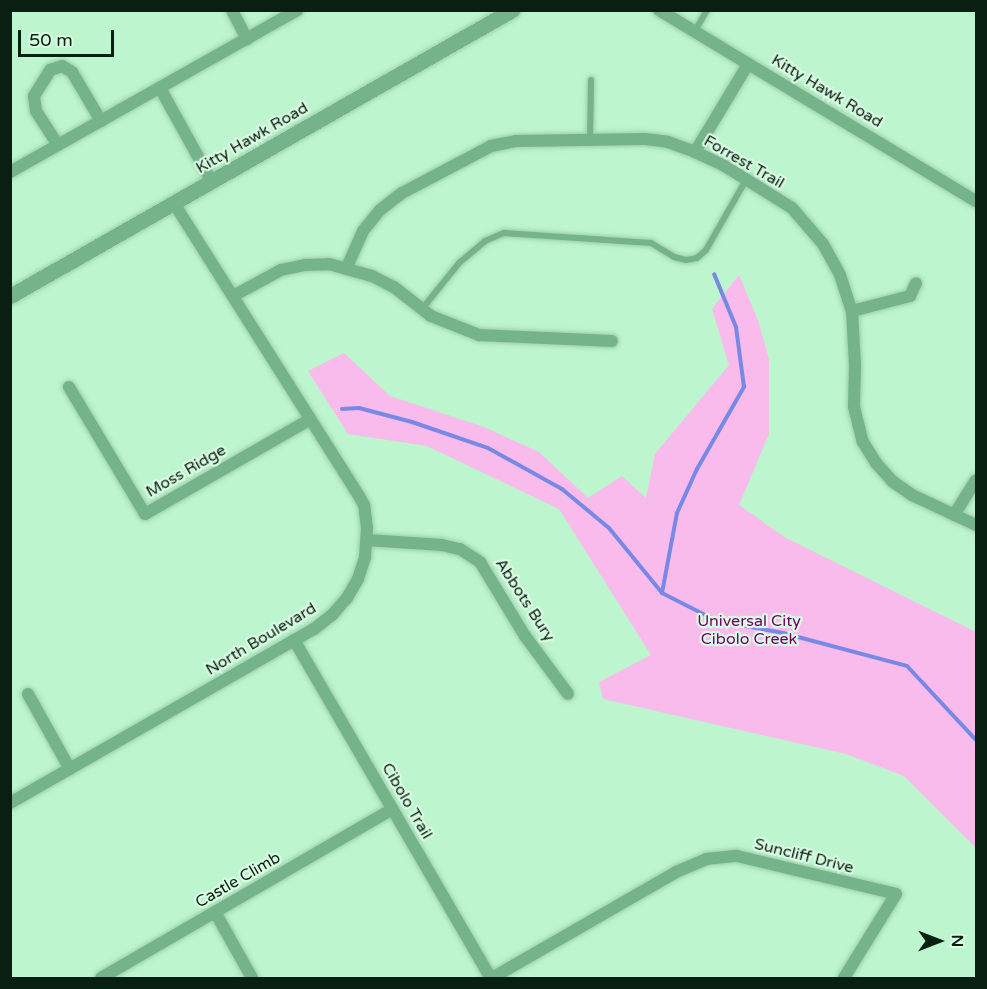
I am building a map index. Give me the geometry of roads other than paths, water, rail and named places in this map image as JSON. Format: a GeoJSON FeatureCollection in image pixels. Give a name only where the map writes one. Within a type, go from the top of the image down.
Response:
{"type":"FeatureCollection","features":[{"type":"Feature","properties":{"kind":"street"},"geometry":{"type":"LineString","coordinates":[[232,10],[247,39]]}},
{"type":"Feature","properties":{"kind":"street"},"geometry":{"type":"LineString","coordinates":[[10,172],[297,10]]}},
{"type":"Feature","properties":{"kind":"street","name":"Kitty Hawk Road"},"geometry":{"type":"LineString","coordinates":[[10,296],[512,10]]}},
{"type":"Feature","properties":{"kind":"street","name":"Kitty Hawk Road"},"geometry":{"type":"LineString","coordinates":[[659,10],[976,201]]}},
{"type":"Feature","properties":{"kind":"street"},"geometry":{"type":"LineString","coordinates":[[695,152],[748,64]]}},
{"type":"Feature","properties":{"kind":"street"},"geometry":{"type":"LineString","coordinates":[[58,146],[36,111],[34,96],[50,70],[62,66],[72,72],[100,121]]}},
{"type":"Feature","properties":{"kind":"street"},"geometry":{"type":"LineString","coordinates":[[160,88],[212,182]]}},
{"type":"Feature","properties":{"kind":"street","name":"Forrest Trail"},"geometry":{"type":"LineString","coordinates":[[347,267],[360,237],[380,210],[402,193],[478,150],[516,141],[645,139],[668,142],[695,152],[792,208],[824,244],[840,275],[852,311],[855,346],[854,407],[863,442],[876,463],[892,481],[912,495],[976,525]]}},
{"type":"Feature","properties":{"kind":"street","name":"North Boulevard"},"geometry":{"type":"LineString","coordinates":[[10,803],[294,640],[332,615],[347,598],[358,579],[367,540],[364,505],[174,203]]}},
{"type":"Feature","properties":{"kind":"street"},"geometry":{"type":"LineString","coordinates":[[232,296],[270,275],[293,267],[317,264],[347,267],[394,287],[422,309],[447,324],[479,335],[612,341]]}},
{"type":"Feature","properties":{"kind":"street"},"geometry":{"type":"LineString","coordinates":[[852,311],[910,296],[916,283]]}},
{"type":"Feature","properties":{"kind":"street","name":"Moss Ridge"},"geometry":{"type":"LineString","coordinates":[[69,387],[145,514],[309,420]]}},
{"type":"Feature","properties":{"kind":"street"},"geometry":{"type":"LineString","coordinates":[[954,515],[976,480]]}},
{"type":"Feature","properties":{"kind":"street","name":"Abbots Bury"},"geometry":{"type":"LineString","coordinates":[[367,540],[442,545],[460,549],[480,562],[525,636],[568,694]]}},
{"type":"Feature","properties":{"kind":"street","name":"Cibolo Trail"},"geometry":{"type":"LineString","coordinates":[[294,640],[491,978]]}},
{"type":"Feature","properties":{"kind":"street"},"geometry":{"type":"LineString","coordinates":[[28,694],[70,769]]}},
{"type":"Feature","properties":{"kind":"street","name":"Castle Climb"},"geometry":{"type":"LineString","coordinates":[[100,978],[392,809]]}},
{"type":"Feature","properties":{"kind":"street","name":"Suncliff Drive"},"geometry":{"type":"LineString","coordinates":[[491,978],[676,872],[706,859],[737,856],[896,894],[844,978]]}},
{"type":"Feature","properties":{"kind":"street"},"geometry":{"type":"LineString","coordinates":[[215,912],[252,978]]}},
{"type":"Feature","properties":{"kind":"lane"},"geometry":{"type":"LineString","coordinates":[[694,32],[707,10]]}},
{"type":"Feature","properties":{"kind":"lane"},"geometry":{"type":"LineString","coordinates":[[590,140],[591,80]]}},
{"type":"Feature","properties":{"kind":"lane"},"geometry":{"type":"LineString","coordinates":[[422,309],[459,263],[485,241],[504,233],[651,243],[674,257],[686,260],[697,258],[706,250],[746,180]]}},
{"type":"Feature","properties":{"kind":"waterway"},"geometry":{"type":"LineString","coordinates":[[662,593],[677,513],[697,469],[744,387],[736,327],[714,274]]}},
{"type":"Feature","properties":{"kind":"waterway"},"geometry":{"type":"LineString","coordinates":[[342,409],[359,408],[412,422],[488,448],[562,489],[609,528],[662,593],[715,620],[783,633],[907,666],[976,740]]}},
{"type":"Feature","properties":{"kind":"park label","name":"Universal City Cibolo Creek"},"geometry":{"type":"Point","coordinates":[749,630]}}]}
